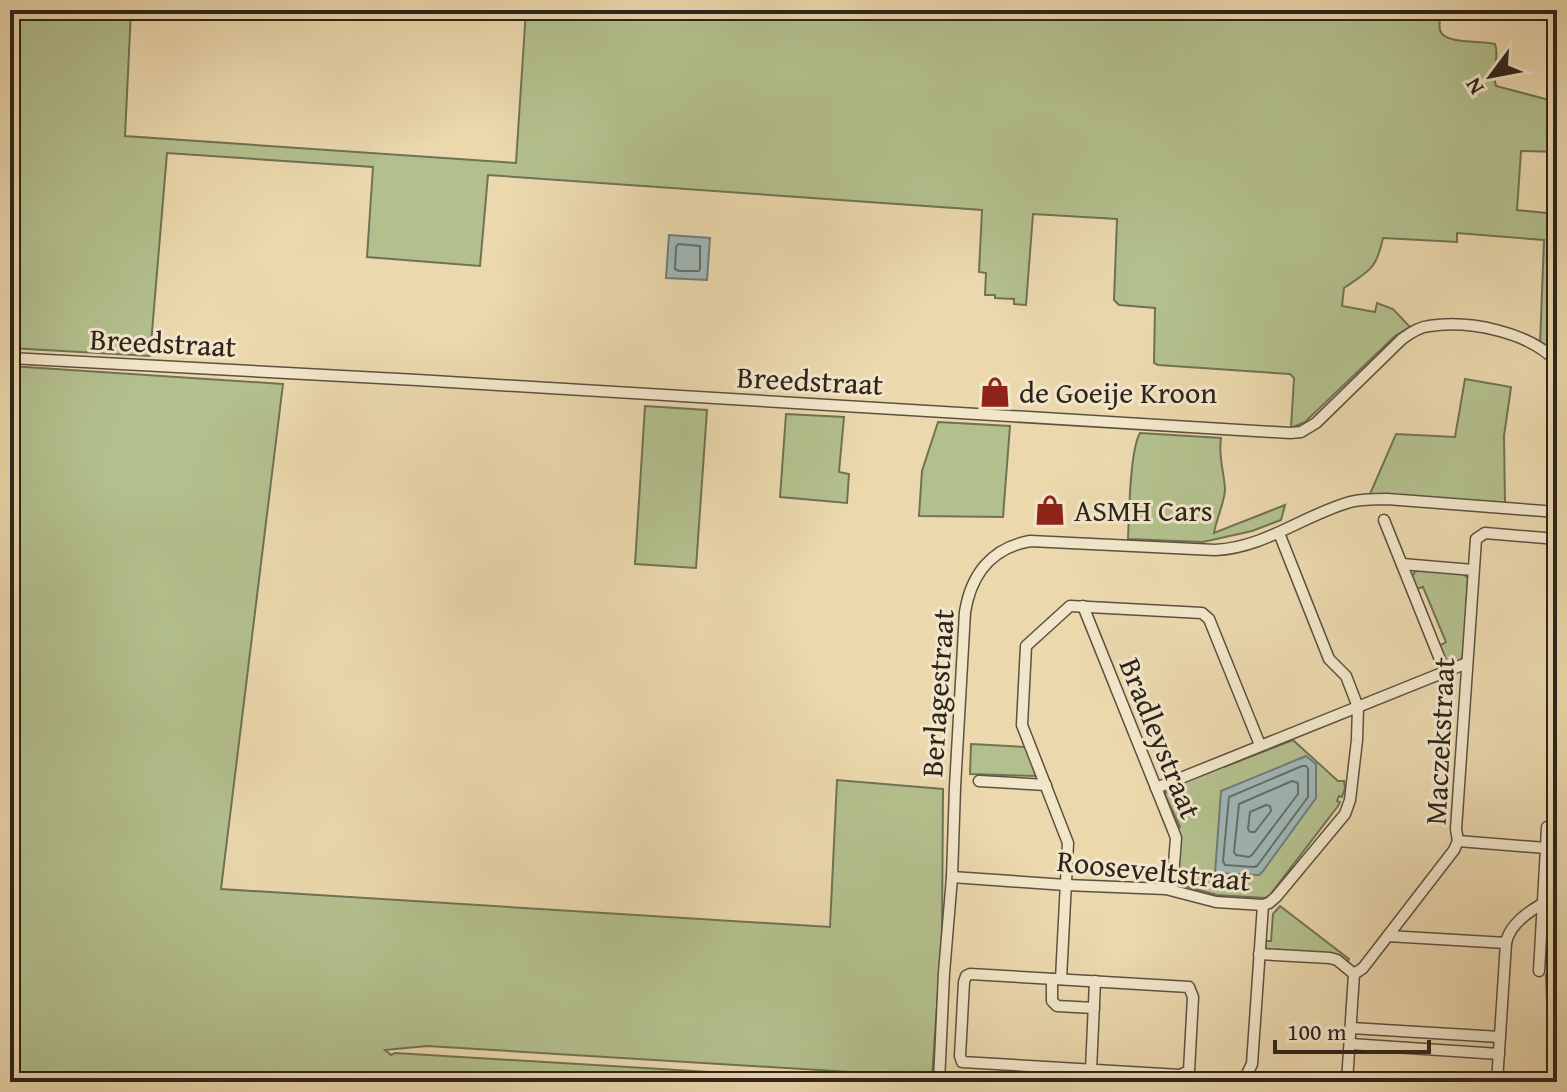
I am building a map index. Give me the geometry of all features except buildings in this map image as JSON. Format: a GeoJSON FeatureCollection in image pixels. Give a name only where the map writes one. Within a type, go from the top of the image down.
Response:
{"type":"FeatureCollection","features":[{"type":"Feature","properties":{"kind":"street","name":"Breedstraat"},"geometry":{"type":"LineString","coordinates":[[10,358],[1290,433],[1301,432],[1316,423],[1402,339],[1427,326],[1484,327],[1503,332],[1534,344],[1557,362]]}},
{"type":"Feature","properties":{"kind":"street","name":"Berlagestraat"},"geometry":{"type":"LineString","coordinates":[[939,1082],[965,612],[973,581],[987,563],[998,554],[1030,541],[1228,550],[1365,499],[1557,512]]}},
{"type":"Feature","properties":{"kind":"street"},"geometry":{"type":"LineString","coordinates":[[1384,520],[1445,672]]}},
{"type":"Feature","properties":{"kind":"street","name":"Rooseveltstraat"},"geometry":{"type":"LineString","coordinates":[[952,877],[1172,890],[1216,902],[1263,905],[1276,897],[1345,814],[1350,800],[1358,707],[1346,676],[1329,659],[1279,533]]}},
{"type":"Feature","properties":{"kind":"street","name":"Maczekstraat"},"geometry":{"type":"LineString","coordinates":[[1354,974],[1363,968],[1458,841],[1456,829],[1476,539],[1485,533],[1557,539]]}},
{"type":"Feature","properties":{"kind":"street"},"geometry":{"type":"LineString","coordinates":[[1402,564],[1473,570]]}},
{"type":"Feature","properties":{"kind":"street"},"geometry":{"type":"LineString","coordinates":[[1094,1008],[1057,1006],[1052,1001],[1057,979],[1068,843],[1022,725],[1026,646],[1070,606],[1202,613],[1209,619],[1260,745]]}},
{"type":"Feature","properties":{"kind":"street","name":"Bradleystraat"},"geometry":{"type":"LineString","coordinates":[[1083,606],[1176,838],[1172,890]]}},
{"type":"Feature","properties":{"kind":"street"},"geometry":{"type":"LineString","coordinates":[[1156,788],[1467,663]]}},
{"type":"Feature","properties":{"kind":"street"},"geometry":{"type":"LineString","coordinates":[[979,781],[1046,785]]}},
{"type":"Feature","properties":{"kind":"street"},"geometry":{"type":"LineString","coordinates":[[1539,971],[1547,827]]}},
{"type":"Feature","properties":{"kind":"street"},"geometry":{"type":"LineString","coordinates":[[1458,841],[1546,848]]}},
{"type":"Feature","properties":{"kind":"street"},"geometry":{"type":"LineString","coordinates":[[1497,1082],[1507,938],[1526,913],[1542,904]]}},
{"type":"Feature","properties":{"kind":"street"},"geometry":{"type":"LineString","coordinates":[[1243,1082],[1252,1064],[1263,905]]}},
{"type":"Feature","properties":{"kind":"street"},"geometry":{"type":"LineString","coordinates":[[1388,936],[1506,943]]}},
{"type":"Feature","properties":{"kind":"street"},"geometry":{"type":"LineString","coordinates":[[1259,954],[1330,958],[1354,974],[1347,1082]]}},
{"type":"Feature","properties":{"kind":"street"},"geometry":{"type":"LineString","coordinates":[[966,976],[1057,979],[1189,987],[1193,997],[1189,1071],[1180,1075],[962,1062],[966,976]]}},
{"type":"Feature","properties":{"kind":"street"},"geometry":{"type":"LineString","coordinates":[[1091,1070],[1095,981]]}},
{"type":"Feature","properties":{"kind":"street"},"geometry":{"type":"LineString","coordinates":[[1351,1028],[1500,1037]]}},
{"type":"Feature","properties":{"kind":"street"},"geometry":{"type":"LineString","coordinates":[[1350,1044],[1499,1054]]}},
{"type":"Feature","properties":{"kind":"green space"},"geometry":{"type":"Polygon","coordinates":[[[10,10],[131,10],[125,136],[516,163],[526,10],[1441,10],[1440,30],[1443,35],[1456,40],[1495,44],[1496,86],[1557,102],[1557,152],[1521,151],[1517,210],[1557,214],[1557,353],[1548,352],[1540,345],[1544,240],[1457,233],[1457,242],[1383,238],[1378,257],[1371,268],[1344,288],[1342,306],[1375,312],[1377,303],[1393,309],[1410,327],[1395,336],[1305,422],[1291,428],[1294,378],[1290,374],[1154,363],[1155,308],[1119,305],[1114,300],[1117,219],[1033,214],[1026,305],[1014,304],[1014,299],[985,295],[986,273],[979,272],[982,210],[488,175],[480,266],[367,257],[373,167],[167,153],[150,356],[10,348],[10,10]]]}},
{"type":"Feature","properties":{"kind":"green space"},"geometry":{"type":"Polygon","coordinates":[[[10,366],[283,384],[221,889],[830,927],[837,780],[943,789],[942,934],[932,1077],[427,1046],[385,1050],[391,1055],[795,1077],[795,1082],[10,1082],[10,366]]]}},
{"type":"Feature","properties":{"kind":"green space"},"geometry":{"type":"Polygon","coordinates":[[[1465,379],[1511,387],[1504,436],[1505,504],[1370,494],[1396,434],[1455,437],[1465,379]]]}},
{"type":"Feature","properties":{"kind":"green space"},"geometry":{"type":"Polygon","coordinates":[[[645,406],[707,410],[696,568],[635,564],[645,406]]]}},
{"type":"Feature","properties":{"kind":"green space"},"geometry":{"type":"Polygon","coordinates":[[[786,414],[844,417],[839,472],[849,474],[847,503],[780,497],[786,414]]]}},
{"type":"Feature","properties":{"kind":"green space"},"geometry":{"type":"Polygon","coordinates":[[[938,422],[1010,426],[1003,517],[919,516],[922,471],[938,422]]]}},
{"type":"Feature","properties":{"kind":"green space"},"geometry":{"type":"Polygon","coordinates":[[[1140,433],[1221,438],[1225,489],[1214,533],[1285,505],[1281,520],[1252,531],[1203,542],[1128,539],[1132,468],[1140,433]]]}},
{"type":"Feature","properties":{"kind":"green space"},"geometry":{"type":"Polygon","coordinates":[[[1418,570],[1462,573],[1468,578],[1464,653],[1457,662],[1447,662],[1439,646],[1446,642],[1423,587],[1416,589],[1412,577],[1418,570]]]}},
{"type":"Feature","properties":{"kind":"green space"},"geometry":{"type":"Polygon","coordinates":[[[1293,740],[1338,781],[1344,781],[1345,788],[1337,801],[1340,802],[1338,806],[1270,895],[1265,898],[1217,895],[1180,885],[1180,839],[1177,829],[1180,827],[1165,795],[1167,790],[1223,765],[1293,740]]]}},
{"type":"Feature","properties":{"kind":"green space"},"geometry":{"type":"Polygon","coordinates":[[[971,744],[1026,747],[1036,776],[970,774],[971,744]]]}},
{"type":"Feature","properties":{"kind":"green space"},"geometry":{"type":"Polygon","coordinates":[[[1280,906],[1349,959],[1347,962],[1265,948],[1264,941],[1271,941],[1273,914],[1280,906]]]}},
{"type":"Feature","properties":{"kind":"green space"},"geometry":{"type":"Polygon","coordinates":[[[1546,975],[1557,975],[1557,1082],[1550,1082],[1546,975]]]}},
{"type":"Feature","properties":{"kind":"water"},"geometry":{"type":"Polygon","coordinates":[[[669,235],[710,238],[707,280],[666,278],[669,235]]]}},
{"type":"Feature","properties":{"kind":"water"},"geometry":{"type":"Polygon","coordinates":[[[1306,756],[1316,764],[1316,798],[1263,871],[1259,875],[1215,873],[1221,791],[1306,756]]]}},
{"type":"Feature","properties":{"kind":"place","name":"de Goeije Kroon"},"geometry":{"type":"Point","coordinates":[995,392]}},
{"type":"Feature","properties":{"kind":"place","name":"ASMH Cars"},"geometry":{"type":"Point","coordinates":[1050,510]}}]}
